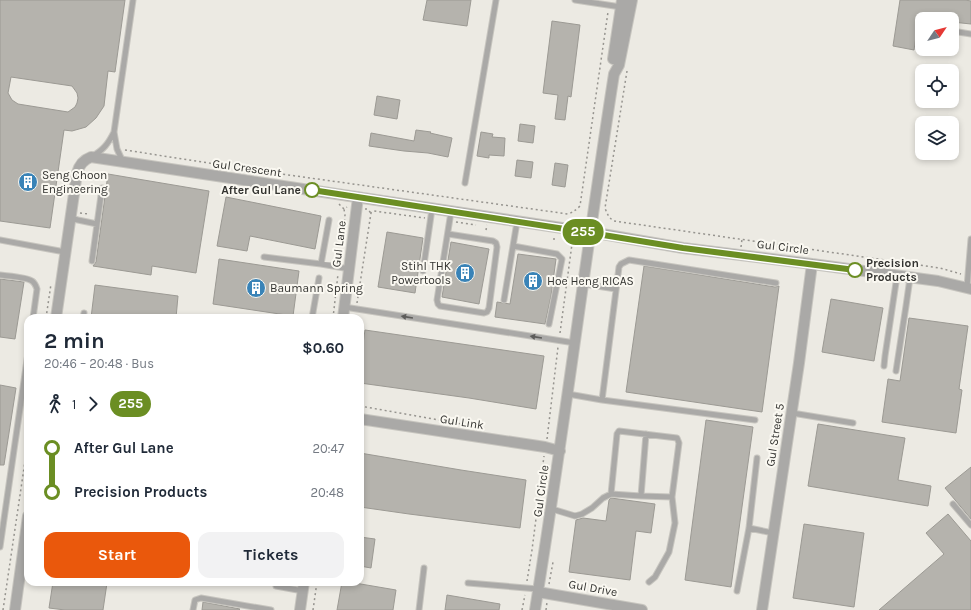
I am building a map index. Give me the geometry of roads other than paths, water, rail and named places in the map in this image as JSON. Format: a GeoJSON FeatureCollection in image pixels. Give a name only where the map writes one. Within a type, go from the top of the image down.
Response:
{"type":"FeatureCollection","features":[{"type":"Feature","properties":{"kind":"street","name":"Gul Circle"},"geometry":{"type":"LineString","coordinates":[[535,610],[552,509],[614,74],[619,65],[626,4]]}},
{"type":"Feature","properties":{"kind":"street","name":"Gul Crescent"},"geometry":{"type":"LineString","coordinates":[[91,157],[450,217],[517,222],[591,233]]}},
{"type":"Feature","properties":{"kind":"street"},"geometry":{"type":"LineString","coordinates":[[57,314],[65,252],[74,219],[78,168],[82,163],[91,157]]}},
{"type":"Feature","properties":{"kind":"street","name":"Gul Lane"},"geometry":{"type":"LineString","coordinates":[[343,314],[358,202]]}},
{"type":"Feature","properties":{"kind":"street","name":"Gul Circle"},"geometry":{"type":"LineString","coordinates":[[591,233],[683,248],[910,278],[968,284]]}},
{"type":"Feature","properties":{"kind":"street","name":"Gul Street 5"},"geometry":{"type":"LineString","coordinates":[[762,610],[792,413],[812,264]]}},
{"type":"Feature","properties":{"kind":"street","name":"Gul Link"},"geometry":{"type":"LineString","coordinates":[[364,420],[545,447],[560,451]]}},
{"type":"Feature","properties":{"kind":"street"},"geometry":{"type":"LineString","coordinates":[[14,610],[24,557]]}},
{"type":"Feature","properties":{"kind":"street"},"geometry":{"type":"LineString","coordinates":[[300,610],[304,586]]}},
{"type":"Feature","properties":{"kind":"street","name":"Gul Drive"},"geometry":{"type":"LineString","coordinates":[[538,590],[642,610]]}},
{"type":"Feature","properties":{"kind":"lane"},"geometry":{"type":"LineString","coordinates":[[123,162],[117,149],[114,132],[133,0]]}},
{"type":"Feature","properties":{"kind":"lane"},"geometry":{"type":"LineString","coordinates":[[465,183],[496,0]]}},
{"type":"Feature","properties":{"kind":"lane"},"geometry":{"type":"LineString","coordinates":[[574,0],[609,5],[626,4]]}},
{"type":"Feature","properties":{"kind":"lane"},"geometry":{"type":"LineString","coordinates":[[959,32],[971,34]]}},
{"type":"Feature","properties":{"kind":"lane"},"geometry":{"type":"LineString","coordinates":[[91,157],[105,147],[114,132]]}},
{"type":"Feature","properties":{"kind":"lane"},"geometry":{"type":"LineString","coordinates":[[92,261],[102,188]]}},
{"type":"Feature","properties":{"kind":"lane"},"geometry":{"type":"LineString","coordinates":[[423,271],[432,214]]}},
{"type":"Feature","properties":{"kind":"lane"},"geometry":{"type":"LineString","coordinates":[[448,234],[493,241],[496,244],[497,247],[489,308],[487,312],[440,306],[438,304],[437,300],[450,217]]}},
{"type":"Feature","properties":{"kind":"lane"},"geometry":{"type":"LineString","coordinates":[[74,219],[97,224]]}},
{"type":"Feature","properties":{"kind":"lane"},"geometry":{"type":"LineString","coordinates":[[321,264],[329,220]]}},
{"type":"Feature","properties":{"kind":"lane"},"geometry":{"type":"LineString","coordinates":[[504,300],[517,222]]}},
{"type":"Feature","properties":{"kind":"lane"},"geometry":{"type":"LineString","coordinates":[[968,284],[971,238]]}},
{"type":"Feature","properties":{"kind":"lane"},"geometry":{"type":"LineString","coordinates":[[0,240],[65,252]]}},
{"type":"Feature","properties":{"kind":"lane"},"geometry":{"type":"LineString","coordinates":[[513,246],[557,254],[562,259],[550,324]]}},
{"type":"Feature","properties":{"kind":"lane"},"geometry":{"type":"LineString","coordinates":[[264,257],[350,269]]}},
{"type":"Feature","properties":{"kind":"lane"},"geometry":{"type":"LineString","coordinates":[[602,400],[619,267],[621,264],[629,260],[776,282]]}},
{"type":"Feature","properties":{"kind":"lane"},"geometry":{"type":"LineString","coordinates":[[0,275],[33,281],[37,289],[34,314]]}},
{"type":"Feature","properties":{"kind":"lane"},"geometry":{"type":"LineString","coordinates":[[884,366],[898,276]]}},
{"type":"Feature","properties":{"kind":"lane"},"geometry":{"type":"LineString","coordinates":[[313,314],[319,278]]}},
{"type":"Feature","properties":{"kind":"lane"},"geometry":{"type":"LineString","coordinates":[[896,371],[910,278]]}},
{"type":"Feature","properties":{"kind":"lane"},"geometry":{"type":"LineString","coordinates":[[584,284],[616,289]]}},
{"type":"Feature","properties":{"kind":"lane"},"geometry":{"type":"LineString","coordinates":[[344,308],[576,343]]}},
{"type":"Feature","properties":{"kind":"lane"},"geometry":{"type":"LineString","coordinates":[[0,548],[24,381]]}},
{"type":"Feature","properties":{"kind":"lane"},"geometry":{"type":"LineString","coordinates":[[568,394],[602,400],[755,420]]}},
{"type":"Feature","properties":{"kind":"lane"},"geometry":{"type":"LineString","coordinates":[[792,413],[853,423]]}},
{"type":"Feature","properties":{"kind":"lane"},"geometry":{"type":"LineString","coordinates":[[611,494],[616,434],[619,431],[677,438],[679,443],[672,497],[675,523],[669,552],[655,578],[649,582]]}},
{"type":"Feature","properties":{"kind":"lane"},"geometry":{"type":"LineString","coordinates":[[640,496],[646,434]]}},
{"type":"Feature","properties":{"kind":"lane"},"geometry":{"type":"LineString","coordinates":[[737,591],[749,528],[757,458]]}},
{"type":"Feature","properties":{"kind":"lane"},"geometry":{"type":"LineString","coordinates":[[552,509],[575,516],[592,508],[603,498],[611,494],[672,497]]}},
{"type":"Feature","properties":{"kind":"lane"},"geometry":{"type":"LineString","coordinates":[[954,504],[971,525]]}},
{"type":"Feature","properties":{"kind":"lane"},"geometry":{"type":"LineString","coordinates":[[749,528],[773,533]]}},
{"type":"Feature","properties":{"kind":"lane"},"geometry":{"type":"LineString","coordinates":[[419,610],[424,568]]}},
{"type":"Feature","properties":{"kind":"lane"},"geometry":{"type":"LineString","coordinates":[[468,583],[538,590]]}},
{"type":"Feature","properties":{"kind":"lane"},"geometry":{"type":"LineString","coordinates":[[276,586],[304,586]]}},
{"type":"Feature","properties":{"kind":"lane"},"geometry":{"type":"LineString","coordinates":[[193,610],[195,600],[201,598],[271,610]]}},
{"type":"Feature","properties":{"kind":"place","name":"Seng Choon Engineering"},"geometry":{"type":"Point","coordinates":[28,182]}},
{"type":"Feature","properties":{"kind":"place","name":"After Gul Lane"},"geometry":{"type":"Point","coordinates":[312,190]}},
{"type":"Feature","properties":{"kind":"place","name":"Precision Products"},"geometry":{"type":"Point","coordinates":[855,270]}},
{"type":"Feature","properties":{"kind":"place","name":"Stihl THK Powertools"},"geometry":{"type":"Point","coordinates":[465,273]}},
{"type":"Feature","properties":{"kind":"place","name":"Hoe Heng RICAS"},"geometry":{"type":"Point","coordinates":[533,281]}},
{"type":"Feature","properties":{"kind":"place","name":"Baumann Spring"},"geometry":{"type":"Point","coordinates":[256,288]}}]}
